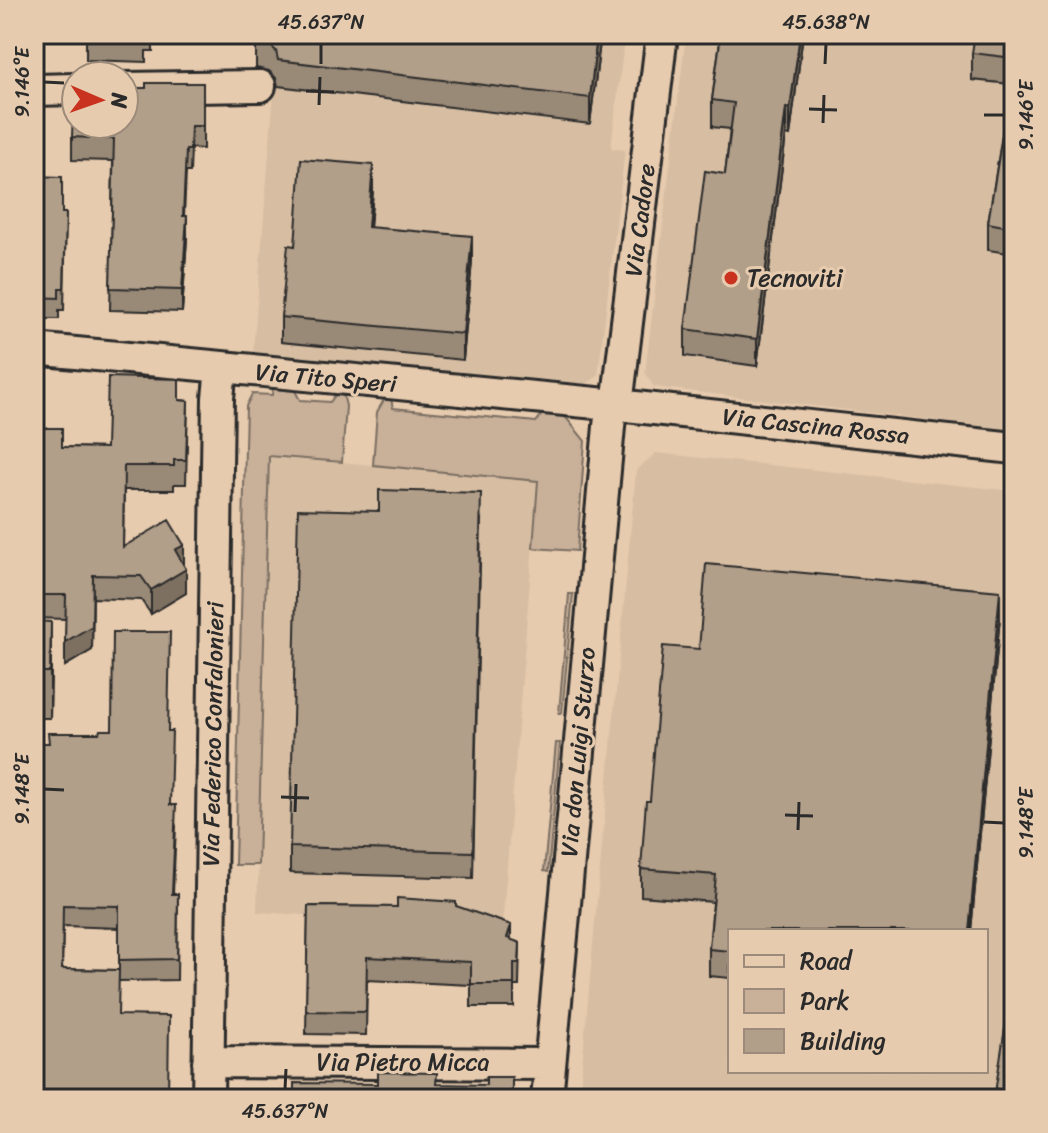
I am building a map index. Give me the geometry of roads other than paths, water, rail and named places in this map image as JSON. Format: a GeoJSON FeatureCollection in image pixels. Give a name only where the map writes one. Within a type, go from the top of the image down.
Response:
{"type":"FeatureCollection","features":[{"type":"Feature","properties":{"kind":"street","name":"Via Cadore"},"geometry":{"type":"LineString","coordinates":[[614,405],[662,34]]}},
{"type":"Feature","properties":{"kind":"street"},"geometry":{"type":"LineString","coordinates":[[140,88],[260,86]]}},
{"type":"Feature","properties":{"kind":"street"},"geometry":{"type":"LineString","coordinates":[[34,90],[60,89]]}},
{"type":"Feature","properties":{"kind":"street","name":"Via Tito Speri"},"geometry":{"type":"LineString","coordinates":[[34,349],[614,405]]}},
{"type":"Feature","properties":{"kind":"street","name":"Via Federico Confalonieri"},"geometry":{"type":"LineString","coordinates":[[208,1099],[218,398],[221,368]]}},
{"type":"Feature","properties":{"kind":"street","name":"Via Cascina Rossa"},"geometry":{"type":"LineString","coordinates":[[614,405],[1014,448]]}},
{"type":"Feature","properties":{"kind":"street","name":"Via don Luigi Sturzo"},"geometry":{"type":"LineString","coordinates":[[547,1099],[614,405]]}},
{"type":"Feature","properties":{"kind":"street","name":"Via Pietro Micca"},"geometry":{"type":"LineString","coordinates":[[208,1062],[550,1064]]}},
{"type":"Feature","properties":{"kind":"place","name":"Tecnoviti"},"geometry":{"type":"Point","coordinates":[731,278]}}]}
